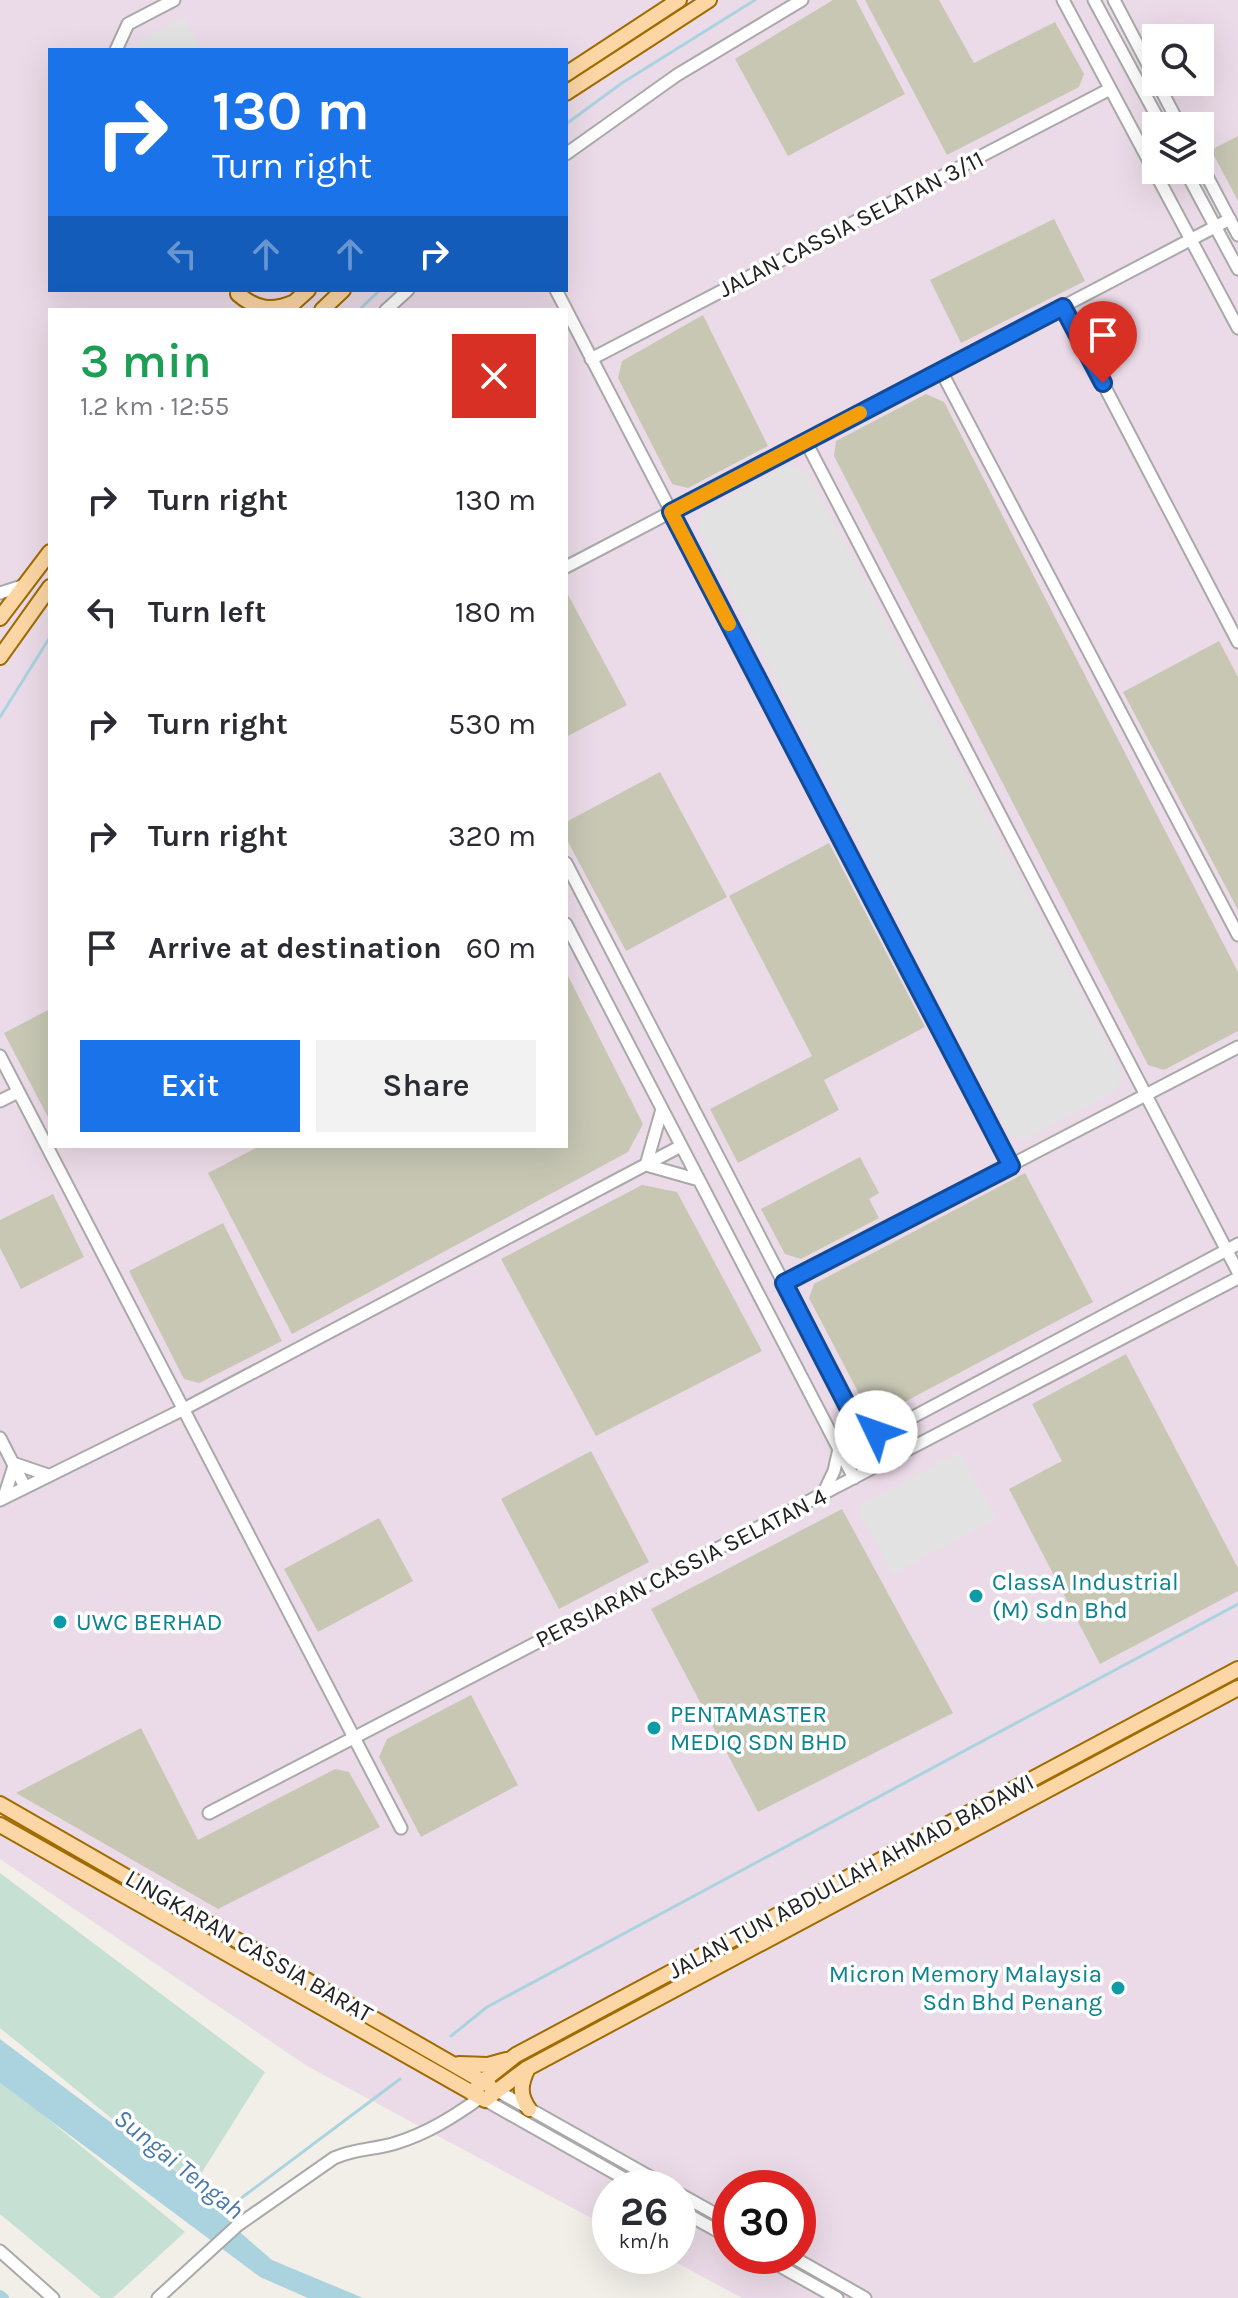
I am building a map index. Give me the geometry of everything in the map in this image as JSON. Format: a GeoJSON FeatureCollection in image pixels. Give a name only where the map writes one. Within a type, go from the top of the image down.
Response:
{"type":"FeatureCollection","features":[{"type":"Feature","properties":{"kind":"main road"},"geometry":{"type":"LineString","coordinates":[[568,73],[679,0]]}},
{"type":"Feature","properties":{"kind":"main road"},"geometry":{"type":"LineString","coordinates":[[568,92],[709,0]]}},
{"type":"Feature","properties":{"kind":"main road"},"geometry":{"type":"LineString","coordinates":[[237,292],[250,304],[262,308]]}},
{"type":"Feature","properties":{"kind":"main road"},"geometry":{"type":"LineString","coordinates":[[290,306],[306,292]]}},
{"type":"Feature","properties":{"kind":"main road"},"geometry":{"type":"LineString","coordinates":[[324,308],[341,292]]}},
{"type":"Feature","properties":{"kind":"main road"},"geometry":{"type":"LineString","coordinates":[[0,618],[48,554]]}},
{"type":"Feature","properties":{"kind":"main road"},"geometry":{"type":"LineString","coordinates":[[0,657],[48,590]]}},
{"type":"Feature","properties":{"kind":"main road","name":"JALAN TUN ABDULLAH AHMAD BADAWI"},"geometry":{"type":"LineString","coordinates":[[483,2095],[483,2081],[512,2058],[1238,1669]]}},
{"type":"Feature","properties":{"kind":"main road","name":"JALAN TUN ABDULLAH AHMAD BADAWI"},"geometry":{"type":"LineString","coordinates":[[483,2095],[528,2068],[1238,1688]]}},
{"type":"Feature","properties":{"kind":"main road","name":"LINGKARAN CASSIA BARAT"},"geometry":{"type":"LineString","coordinates":[[0,1804],[483,2081]]}},
{"type":"Feature","properties":{"kind":"main road","name":"LINGKARAN CASSIA BARAT"},"geometry":{"type":"LineString","coordinates":[[0,1825],[483,2095]]}},
{"type":"Feature","properties":{"kind":"main road"},"geometry":{"type":"LineString","coordinates":[[815,1895],[811,1905],[813,1910],[819,1912]]}},
{"type":"Feature","properties":{"kind":"main road"},"geometry":{"type":"LineString","coordinates":[[451,2063],[488,2065],[512,2058]]}},
{"type":"Feature","properties":{"kind":"main road"},"geometry":{"type":"LineString","coordinates":[[528,2068],[521,2091],[529,2109]]}},
{"type":"Feature","properties":{"kind":"street"},"geometry":{"type":"LineString","coordinates":[[117,48],[128,24],[174,0]]}},
{"type":"Feature","properties":{"kind":"street"},"geometry":{"type":"LineString","coordinates":[[568,153],[677,75],[802,0]]}},
{"type":"Feature","properties":{"kind":"street"},"geometry":{"type":"LineString","coordinates":[[1063,0],[1238,328]]}},
{"type":"Feature","properties":{"kind":"street"},"geometry":{"type":"LineString","coordinates":[[1094,0],[1154,112]]}},
{"type":"Feature","properties":{"kind":"street"},"geometry":{"type":"LineString","coordinates":[[1114,0],[1142,53]]}},
{"type":"Feature","properties":{"kind":"street","name":"JALAN CASSIA SELATAN 3/11"},"geometry":{"type":"LineString","coordinates":[[591,359],[1110,89]]}},
{"type":"Feature","properties":{"kind":"street"},"geometry":{"type":"LineString","coordinates":[[1193,184],[1238,269]]}},
{"type":"Feature","properties":{"kind":"street"},"geometry":{"type":"LineString","coordinates":[[1211,184],[1238,235]]}},
{"type":"Feature","properties":{"kind":"street"},"geometry":{"type":"LineString","coordinates":[[568,566],[1230,219]]}},
{"type":"Feature","properties":{"kind":"street"},"geometry":{"type":"LineString","coordinates":[[388,308],[406,292]]}},
{"type":"Feature","properties":{"kind":"street"},"geometry":{"type":"LineString","coordinates":[[1063,307],[1238,642]]}},
{"type":"Feature","properties":{"kind":"street"},"geometry":{"type":"LineString","coordinates":[[568,314],[1011,1166]]}},
{"type":"Feature","properties":{"kind":"street"},"geometry":{"type":"LineString","coordinates":[[941,371],[1238,935]]}},
{"type":"Feature","properties":{"kind":"street"},"geometry":{"type":"LineString","coordinates":[[806,442],[1146,1095],[1232,1247],[1238,1275]]}},
{"type":"Feature","properties":{"kind":"street"},"geometry":{"type":"LineString","coordinates":[[0,593],[23,585]]}},
{"type":"Feature","properties":{"kind":"street"},"geometry":{"type":"LineString","coordinates":[[568,867],[860,1425],[876,1432],[898,1425],[1232,1247]]}},
{"type":"Feature","properties":{"kind":"street"},"geometry":{"type":"LineString","coordinates":[[568,928],[854,1478]]}},
{"type":"Feature","properties":{"kind":"street"},"geometry":{"type":"LineString","coordinates":[[784,1283],[1238,1047]]}},
{"type":"Feature","properties":{"kind":"street"},"geometry":{"type":"LineString","coordinates":[[0,1056],[401,1828]]}},
{"type":"Feature","properties":{"kind":"street"},"geometry":{"type":"LineString","coordinates":[[0,1101],[18,1092]]}},
{"type":"Feature","properties":{"kind":"street"},"geometry":{"type":"LineString","coordinates":[[646,1165],[662,1109]]}},
{"type":"Feature","properties":{"kind":"street"},"geometry":{"type":"LineString","coordinates":[[2,1498],[182,1410],[681,1146]]}},
{"type":"Feature","properties":{"kind":"street"},"geometry":{"type":"LineString","coordinates":[[646,1165],[699,1180]]}},
{"type":"Feature","properties":{"kind":"street","name":"PERSIARAN CASSIA SELATAN 4"},"geometry":{"type":"LineString","coordinates":[[209,1813],[1238,1275]]}},
{"type":"Feature","properties":{"kind":"street"},"geometry":{"type":"LineString","coordinates":[[0,1438],[25,1487]]}},
{"type":"Feature","properties":{"kind":"street"},"geometry":{"type":"LineString","coordinates":[[839,1449],[856,1458],[884,1462]]}},
{"type":"Feature","properties":{"kind":"street"},"geometry":{"type":"LineString","coordinates":[[823,1494],[834,1471],[839,1449]]}},
{"type":"Feature","properties":{"kind":"street"},"geometry":{"type":"LineString","coordinates":[[13,1464],[48,1475]]}},
{"type":"Feature","properties":{"kind":"street"},"geometry":{"type":"LineString","coordinates":[[2,1498],[13,1464]]}},
{"type":"Feature","properties":{"kind":"street"},"geometry":{"type":"LineString","coordinates":[[483,2095],[529,2109],[638,2170]]}},
{"type":"Feature","properties":{"kind":"street"},"geometry":{"type":"LineString","coordinates":[[483,2095],[610,2170]]}},
{"type":"Feature","properties":{"kind":"street"},"geometry":{"type":"LineString","coordinates":[[158,2298],[238,2225],[334,2158],[352,2150],[415,2137],[442,2124],[483,2095]]}},
{"type":"Feature","properties":{"kind":"street"},"geometry":{"type":"LineString","coordinates":[[0,2251],[53,2298]]}},
{"type":"Feature","properties":{"kind":"street"},"geometry":{"type":"LineString","coordinates":[[816,2270],[865,2298]]}},
{"type":"Feature","properties":{"kind":"street"},"geometry":{"type":"LineString","coordinates":[[794,2274],[837,2298]]}},
{"type":"Feature","properties":{"kind":"shaded area"},"geometry":{"type":"Polygon","coordinates":[[[0,0],[1238,0],[1238,2298],[742,2298],[696,2273],[696,2170],[592,2170],[592,2218],[307,2066],[0,1859],[0,0]]]}},
{"type":"Feature","properties":{"kind":"shaded area"},"geometry":{"type":"Polygon","coordinates":[[[833,0],[856,0],[905,94],[788,156],[735,59],[833,0]]]}},
{"type":"Feature","properties":{"kind":"shaded area"},"geometry":{"type":"Polygon","coordinates":[[[865,0],[939,0],[974,63],[1055,22],[1084,74],[1079,87],[947,155],[865,0]]]}},
{"type":"Feature","properties":{"kind":"shaded area"},"geometry":{"type":"Polygon","coordinates":[[[184,17],[200,48],[138,48],[140,40],[184,17]]]}},
{"type":"Feature","properties":{"kind":"shaded area"},"geometry":{"type":"Polygon","coordinates":[[[1238,136],[1238,201],[1214,156],[1214,148],[1238,136]]]}},
{"type":"Feature","properties":{"kind":"shaded area"},"geometry":{"type":"Polygon","coordinates":[[[1054,219],[1085,281],[961,343],[930,280],[1054,219]]]}},
{"type":"Feature","properties":{"kind":"shaded area"},"geometry":{"type":"Polygon","coordinates":[[[703,315],[768,446],[688,488],[672,484],[618,378],[622,361],[703,315]]]}},
{"type":"Feature","properties":{"kind":"shaded area"},"geometry":{"type":"Polygon","coordinates":[[[926,394],[944,402],[1238,972],[1238,1031],[1164,1070],[1148,1065],[834,456],[836,441],[926,394]]]}},
{"type":"Feature","properties":{"kind":"shaded area"},"geometry":{"type":"Polygon","coordinates":[[[788,464],[807,472],[1123,1076],[1115,1091],[1024,1140],[1009,1134],[698,527],[703,512],[788,464]]]}},
{"type":"Feature","properties":{"kind":"shaded area"},"geometry":{"type":"Polygon","coordinates":[[[568,595],[627,705],[568,736],[568,595]]]}},
{"type":"Feature","properties":{"kind":"shaded area"},"geometry":{"type":"Polygon","coordinates":[[[1219,641],[1238,677],[1238,910],[1123,692],[1219,641]]]}},
{"type":"Feature","properties":{"kind":"shaded area"},"geometry":{"type":"Polygon","coordinates":[[[660,772],[727,897],[626,951],[568,842],[568,821],[660,772]]]}},
{"type":"Feature","properties":{"kind":"shaded area"},"geometry":{"type":"Polygon","coordinates":[[[829,843],[925,1027],[824,1080],[839,1110],[738,1163],[710,1109],[812,1056],[729,896],[829,843]]]}},
{"type":"Feature","properties":{"kind":"shaded area"},"geometry":{"type":"Polygon","coordinates":[[[568,976],[643,1124],[628,1152],[292,1334],[208,1173],[256,1148],[568,1148],[568,976]]]}},
{"type":"Feature","properties":{"kind":"shaded area"},"geometry":{"type":"Polygon","coordinates":[[[48,1010],[48,1117],[4,1033],[48,1010]]]}},
{"type":"Feature","properties":{"kind":"shaded area"},"geometry":{"type":"Polygon","coordinates":[[[860,1157],[879,1193],[869,1199],[879,1218],[801,1259],[785,1254],[761,1209],[860,1157]]]}},
{"type":"Feature","properties":{"kind":"shaded area"},"geometry":{"type":"Polygon","coordinates":[[[1025,1173],[1093,1302],[880,1415],[868,1411],[809,1298],[814,1284],[1025,1173]]]}},
{"type":"Feature","properties":{"kind":"shaded area"},"geometry":{"type":"Polygon","coordinates":[[[642,1185],[677,1192],[762,1351],[596,1436],[501,1259],[642,1185]]]}},
{"type":"Feature","properties":{"kind":"shaded area"},"geometry":{"type":"Polygon","coordinates":[[[53,1194],[84,1257],[21,1289],[0,1248],[0,1220],[53,1194]]]}},
{"type":"Feature","properties":{"kind":"shaded area"},"geometry":{"type":"Polygon","coordinates":[[[223,1223],[282,1341],[199,1383],[184,1379],[129,1271],[223,1223]]]}},
{"type":"Feature","properties":{"kind":"shaded area"},"geometry":{"type":"Polygon","coordinates":[[[1126,1354],[1238,1568],[1238,1591],[1100,1664],[1009,1489],[1062,1461],[1032,1404],[1126,1354]]]}},
{"type":"Feature","properties":{"kind":"shaded area"},"geometry":{"type":"Polygon","coordinates":[[[591,1451],[649,1562],[559,1609],[501,1499],[591,1451]]]}},
{"type":"Feature","properties":{"kind":"shaded area"},"geometry":{"type":"Polygon","coordinates":[[[960,1452],[996,1519],[893,1574],[857,1507],[960,1452]]]}},
{"type":"Feature","properties":{"kind":"shaded area"},"geometry":{"type":"Polygon","coordinates":[[[842,1509],[953,1713],[758,1812],[651,1609],[842,1509]]]}},
{"type":"Feature","properties":{"kind":"shaded area"},"geometry":{"type":"Polygon","coordinates":[[[379,1518],[413,1581],[318,1632],[284,1569],[379,1518]]]}},
{"type":"Feature","properties":{"kind":"shaded area"},"geometry":{"type":"Polygon","coordinates":[[[471,1695],[518,1785],[421,1837],[379,1757],[387,1739],[471,1695]]]}},
{"type":"Feature","properties":{"kind":"shaded area"},"geometry":{"type":"Polygon","coordinates":[[[141,1728],[198,1840],[335,1769],[349,1772],[380,1827],[218,1909],[16,1793],[141,1728]]]}},
{"type":"Feature","properties":{"kind":"shaded area"},"geometry":{"type":"Polygon","coordinates":[[[0,1873],[265,2072],[194,2185],[0,2028],[0,1873]]]}},
{"type":"Feature","properties":{"kind":"shaded area"},"geometry":{"type":"Polygon","coordinates":[[[0,2083],[185,2232],[113,2298],[101,2298],[0,2214],[0,2083]]]}},
{"type":"Feature","properties":{"kind":"water"},"geometry":{"type":"Polygon","coordinates":[[[0,2039],[194,2185],[272,2260],[363,2298],[308,2298],[260,2277],[0,2083],[0,2039]]]}},
{"type":"Feature","properties":{"kind":"waterway"},"geometry":{"type":"LineString","coordinates":[[568,123],[622,83],[755,0]]}},
{"type":"Feature","properties":{"kind":"waterway"},"geometry":{"type":"LineString","coordinates":[[361,308],[378,292]]}},
{"type":"Feature","properties":{"kind":"waterway"},"geometry":{"type":"LineString","coordinates":[[0,717],[48,640]]}},
{"type":"Feature","properties":{"kind":"waterway"},"geometry":{"type":"LineString","coordinates":[[451,2036],[487,2007],[1238,1604]]}},
{"type":"Feature","properties":{"kind":"waterway","name":"Sungai Tengah"},"geometry":{"type":"LineString","coordinates":[[220,2214],[400,2079]]}},
{"type":"Feature","properties":{"kind":"waterway"},"geometry":{"type":"LineString","coordinates":[[0,2295],[4,2298]]}},
{"type":"Feature","properties":{"kind":"slow traffic"},"geometry":{"type":"LineString","coordinates":[[729,624],[671,512],[860,413]]}},
{"type":"Feature","properties":{"kind":"place","name":"ClassA Industrial (M) Sdn Bhd"},"geometry":{"type":"Point","coordinates":[976,1596]}},
{"type":"Feature","properties":{"kind":"place","name":"UWC BERHAD"},"geometry":{"type":"Point","coordinates":[60,1622]}},
{"type":"Feature","properties":{"kind":"place","name":"PENTAMASTER MEDIQ SDN BHD"},"geometry":{"type":"Point","coordinates":[654,1728]}},
{"type":"Feature","properties":{"kind":"place","name":"Micron Memory Malaysia Sdn Bhd Penang"},"geometry":{"type":"Point","coordinates":[1118,1988]}},
{"type":"Feature","properties":{"kind":"route"},"geometry":{"type":"LineString","coordinates":[[876,1432],[860,1425],[850,1411],[784,1283],[1011,1166],[671,512],[1063,307],[1103,383]]}}]}
